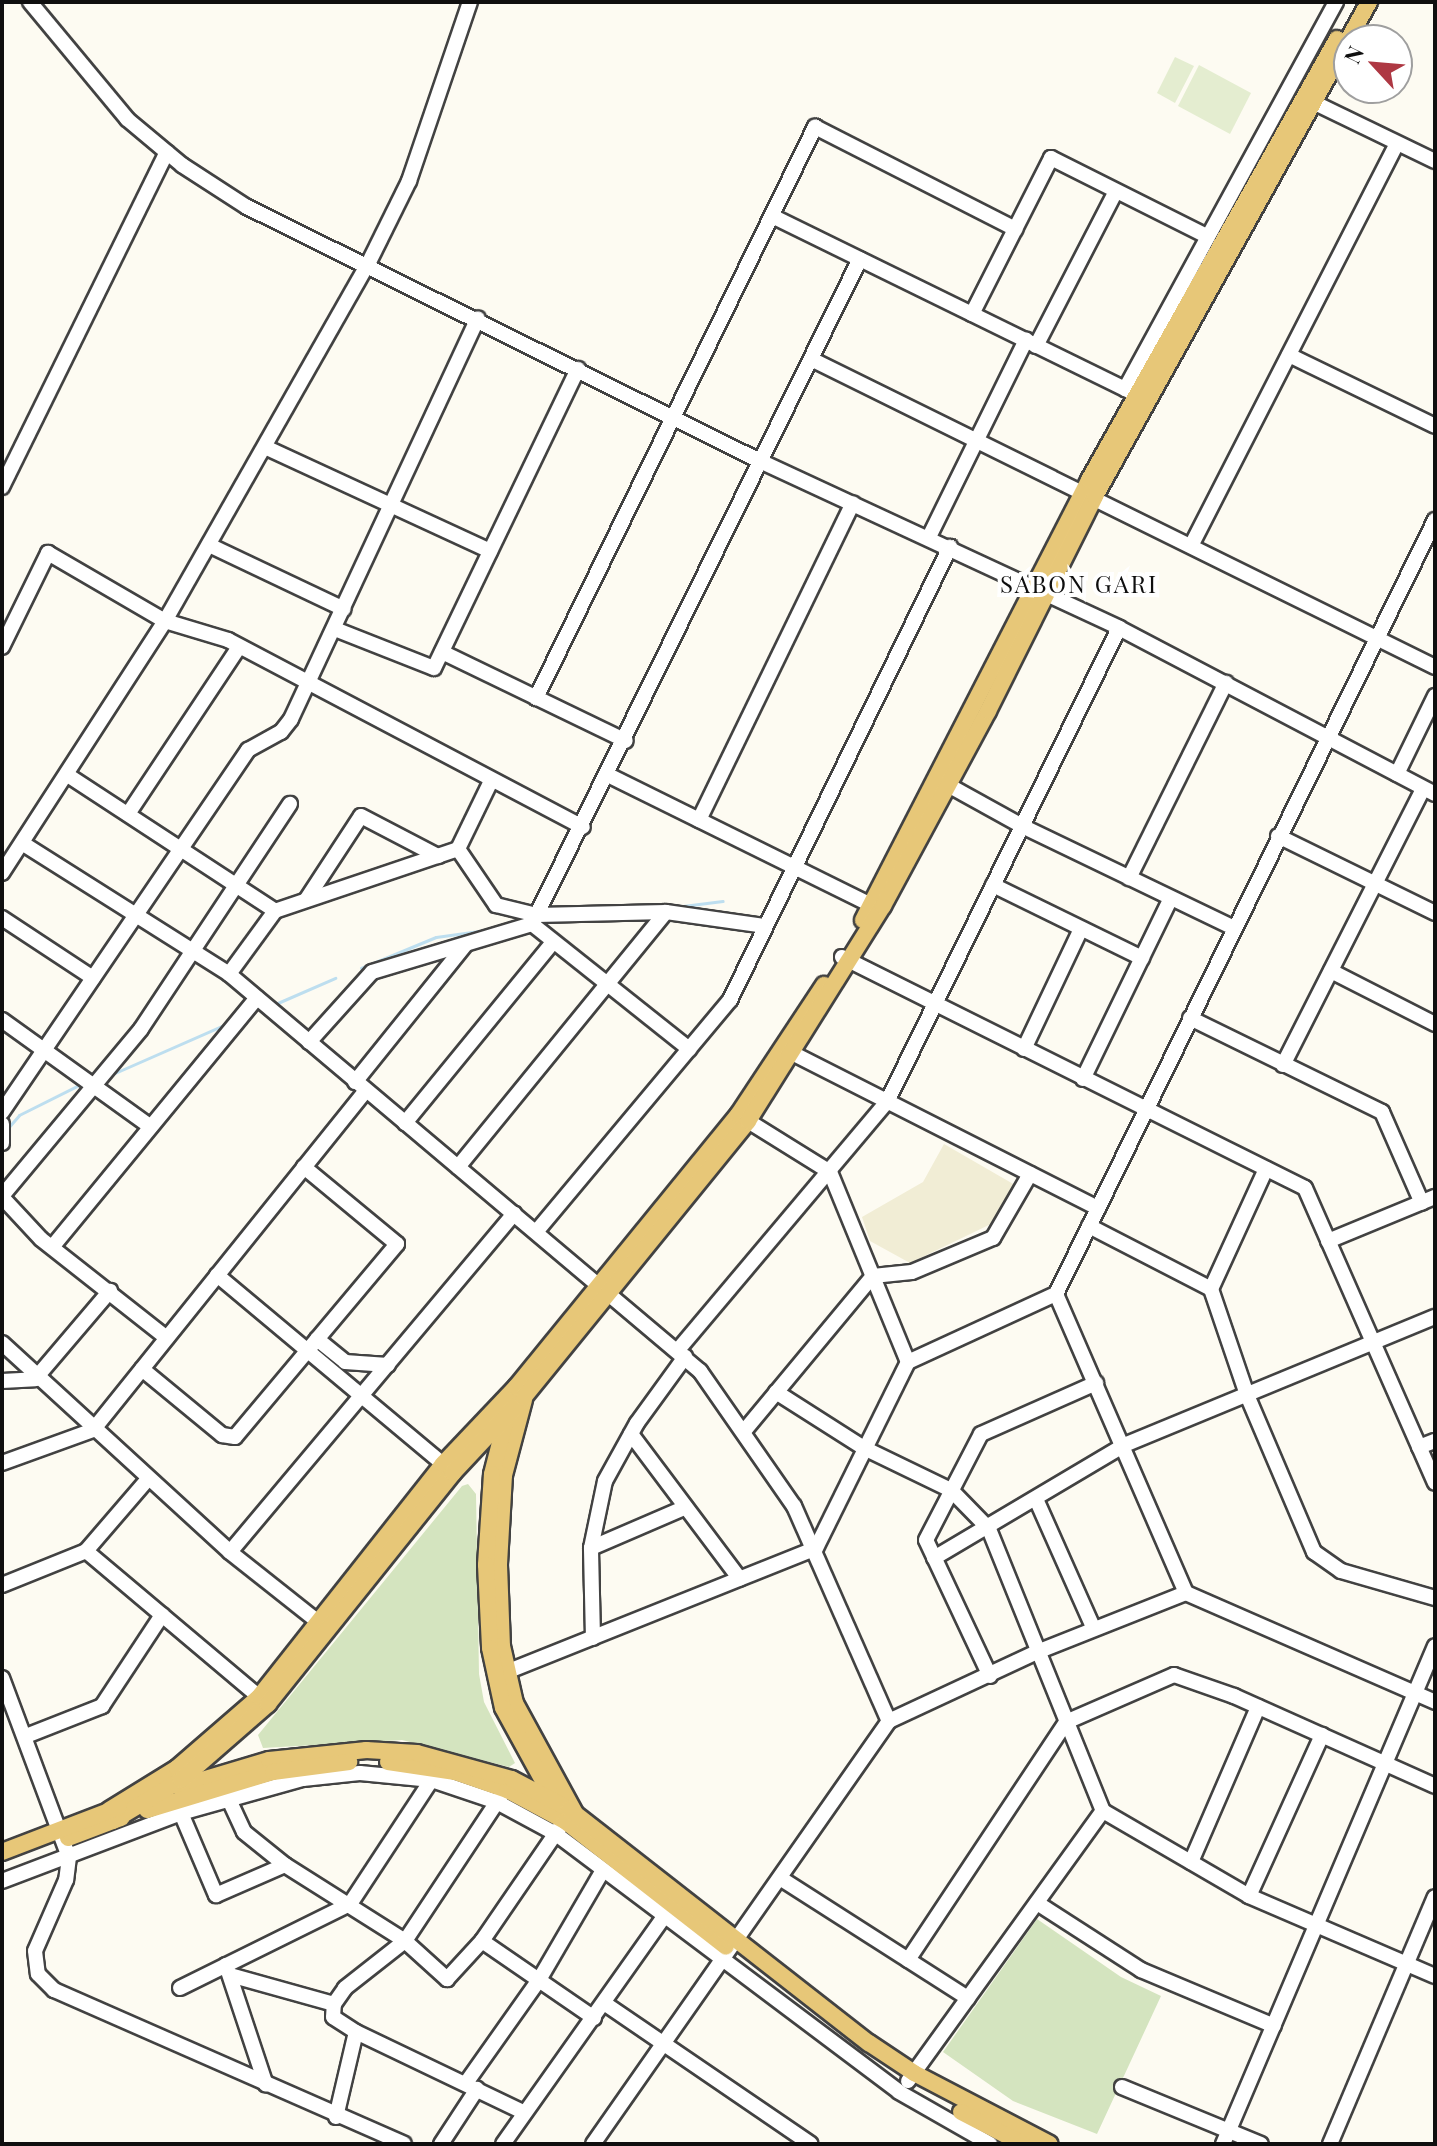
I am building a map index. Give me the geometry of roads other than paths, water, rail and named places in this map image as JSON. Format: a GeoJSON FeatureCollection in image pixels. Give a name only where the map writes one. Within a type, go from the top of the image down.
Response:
{"type":"FeatureCollection","features":[{"type":"Feature","properties":{"kind":"main road"},"geometry":{"type":"LineString","coordinates":[[1350,24],[1358,2]]}},
{"type":"Feature","properties":{"kind":"main road"},"geometry":{"type":"LineString","coordinates":[[1352,24],[1369,2]]}},
{"type":"Feature","properties":{"kind":"main road"},"geometry":{"type":"LineString","coordinates":[[159,1794],[263,1700],[448,1468],[520,1392],[794,1054],[983,708],[1089,493],[1333,57]]}},
{"type":"Feature","properties":{"kind":"main road"},"geometry":{"type":"LineString","coordinates":[[1089,493],[1130,392],[1166,351]]}},
{"type":"Feature","properties":{"kind":"main road"},"geometry":{"type":"LineString","coordinates":[[743,1118],[846,959],[871,905],[892,876]]}},
{"type":"Feature","properties":{"kind":"main road"},"geometry":{"type":"LineString","coordinates":[[566,1823],[503,1708],[501,1674],[486,1612],[500,1465],[509,1414],[529,1371],[606,1289]]}},
{"type":"Feature","properties":{"kind":"main road"},"geometry":{"type":"LineString","coordinates":[[500,1465],[520,1392]]}},
{"type":"Feature","properties":{"kind":"main road"},"geometry":{"type":"LineString","coordinates":[[448,1468],[465,1460],[509,1414]]}},
{"type":"Feature","properties":{"kind":"main road"},"geometry":{"type":"LineString","coordinates":[[465,1460],[500,1465]]}},
{"type":"Feature","properties":{"kind":"main road"},"geometry":{"type":"LineString","coordinates":[[501,1674],[566,1823]]}},
{"type":"Feature","properties":{"kind":"main road"},"geometry":{"type":"LineString","coordinates":[[111,1816],[263,1700]]}},
{"type":"Feature","properties":{"kind":"main road"},"geometry":{"type":"LineString","coordinates":[[2,1852],[60,1835],[159,1794],[231,1770],[307,1753],[366,1750],[553,1801]]}},
{"type":"Feature","properties":{"kind":"main road"},"geometry":{"type":"LineString","coordinates":[[111,1816],[178,1806],[323,1764],[366,1760],[437,1769]]}},
{"type":"Feature","properties":{"kind":"main road"},"geometry":{"type":"LineString","coordinates":[[505,1790],[566,1823],[729,1951],[911,2077],[987,2134],[1023,2144]]}},
{"type":"Feature","properties":{"kind":"main road"},"geometry":{"type":"LineString","coordinates":[[2,1864],[60,1835]]}},
{"type":"Feature","properties":{"kind":"main road"},"geometry":{"type":"LineString","coordinates":[[987,2134],[1050,2144]]}},
{"type":"Feature","properties":{"kind":"street"},"geometry":{"type":"LineString","coordinates":[[30,2],[109,99],[167,152],[247,207],[478,318],[760,461],[1119,628],[1329,736],[1429,792],[1374,883],[1283,1065]]}},
{"type":"Feature","properties":{"kind":"street"},"geometry":{"type":"LineString","coordinates":[[2,873],[69,776],[165,621],[367,266],[409,181],[470,2]]}},
{"type":"Feature","properties":{"kind":"street"},"geometry":{"type":"LineString","coordinates":[[772,216],[1130,392],[1207,236],[1336,2]]}},
{"type":"Feature","properties":{"kind":"street"},"geometry":{"type":"LineString","coordinates":[[1309,100],[1435,161]]}},
{"type":"Feature","properties":{"kind":"street"},"geometry":{"type":"LineString","coordinates":[[536,698],[815,127],[1015,229]]}},
{"type":"Feature","properties":{"kind":"street"},"geometry":{"type":"LineString","coordinates":[[1192,544],[1397,143]]}},
{"type":"Feature","properties":{"kind":"street"},"geometry":{"type":"LineString","coordinates":[[2,487],[167,152]]}},
{"type":"Feature","properties":{"kind":"street"},"geometry":{"type":"LineString","coordinates":[[972,314],[1051,158],[1207,236]]}},
{"type":"Feature","properties":{"kind":"street"},"geometry":{"type":"LineString","coordinates":[[929,537],[977,439],[1116,191]]}},
{"type":"Feature","properties":{"kind":"street"},"geometry":{"type":"LineString","coordinates":[[535,920],[610,776],[860,259]]}},
{"type":"Feature","properties":{"kind":"street"},"geometry":{"type":"LineString","coordinates":[[2,1112],[248,750],[281,732],[309,684],[478,318]]}},
{"type":"Feature","properties":{"kind":"street"},"geometry":{"type":"LineString","coordinates":[[1289,355],[1435,426]]}},
{"type":"Feature","properties":{"kind":"street"},"geometry":{"type":"LineString","coordinates":[[811,359],[1089,493],[1435,667]]}},
{"type":"Feature","properties":{"kind":"street"},"geometry":{"type":"LineString","coordinates":[[335,629],[423,667],[434,668],[578,369]]}},
{"type":"Feature","properties":{"kind":"street"},"geometry":{"type":"LineString","coordinates":[[265,447],[490,551]]}},
{"type":"Feature","properties":{"kind":"street"},"geometry":{"type":"LineString","coordinates":[[699,820],[853,503]]}},
{"type":"Feature","properties":{"kind":"street"},"geometry":{"type":"LineString","coordinates":[[501,1674],[816,1548],[908,1362],[1056,1294],[1435,520]]}},
{"type":"Feature","properties":{"kind":"street"},"geometry":{"type":"LineString","coordinates":[[209,545],[344,609]]}},
{"type":"Feature","properties":{"kind":"street"},"geometry":{"type":"LineString","coordinates":[[536,1232],[730,1000],[792,866],[950,547]]}},
{"type":"Feature","properties":{"kind":"street"},"geometry":{"type":"LineString","coordinates":[[2,647],[48,553],[165,621],[239,647],[490,783],[583,827]]}},
{"type":"Feature","properties":{"kind":"street"},"geometry":{"type":"LineString","coordinates":[[593,1638],[591,1548],[605,1481],[682,1354],[887,1102],[1119,628]]}},
{"type":"Feature","properties":{"kind":"street"},"geometry":{"type":"LineString","coordinates":[[128,814],[239,647]]}},
{"type":"Feature","properties":{"kind":"street"},"geometry":{"type":"LineString","coordinates":[[442,652],[626,741]]}},
{"type":"Feature","properties":{"kind":"street"},"geometry":{"type":"LineString","coordinates":[[1129,878],[1226,683]]}},
{"type":"Feature","properties":{"kind":"street"},"geometry":{"type":"LineString","coordinates":[[1397,774],[1435,696]]}},
{"type":"Feature","properties":{"kind":"street"},"geometry":{"type":"LineString","coordinates":[[69,776],[275,911]]}},
{"type":"Feature","properties":{"kind":"street"},"geometry":{"type":"LineString","coordinates":[[610,776],[871,905]]}},
{"type":"Feature","properties":{"kind":"street"},"geometry":{"type":"LineString","coordinates":[[943,782],[1022,826],[1234,928]]}},
{"type":"Feature","properties":{"kind":"street"},"geometry":{"type":"LineString","coordinates":[[229,974],[275,911],[458,849],[490,783]]}},
{"type":"Feature","properties":{"kind":"street"},"geometry":{"type":"LineString","coordinates":[[167,1338],[53,1246],[2,1196],[141,1029],[290,804]]}},
{"type":"Feature","properties":{"kind":"street"},"geometry":{"type":"LineString","coordinates":[[306,900],[361,816],[438,856]]}},
{"type":"Feature","properties":{"kind":"street"},"geometry":{"type":"LineString","coordinates":[[1278,836],[1435,913]]}},
{"type":"Feature","properties":{"kind":"street"},"geometry":{"type":"LineString","coordinates":[[22,843],[229,974],[682,1354],[745,1430],[816,1548],[889,1721]]}},
{"type":"Feature","properties":{"kind":"street"},"geometry":{"type":"LineString","coordinates":[[458,849],[496,905],[535,920],[553,942],[689,1049]]}},
{"type":"Feature","properties":{"kind":"street"},"geometry":{"type":"LineString","coordinates":[[993,885],[1142,958]]}},
{"type":"Feature","properties":{"kind":"street"},"geometry":{"type":"LineString","coordinates":[[1083,1079],[1171,898]]}},
{"type":"Feature","properties":{"kind":"street"},"geometry":{"type":"LineString","coordinates":[[309,1042],[372,972],[465,945],[535,920],[666,912],[764,926]]}},
{"type":"Feature","properties":{"kind":"street"},"geometry":{"type":"LineString","coordinates":[[458,1167],[610,986],[666,912]]}},
{"type":"Feature","properties":{"kind":"street"},"geometry":{"type":"LineString","coordinates":[[2,918],[93,978]]}},
{"type":"Feature","properties":{"kind":"street"},"geometry":{"type":"LineString","coordinates":[[1024,1049],[1081,929]]}},
{"type":"Feature","properties":{"kind":"street"},"geometry":{"type":"LineString","coordinates":[[405,1123],[553,942]]}},
{"type":"Feature","properties":{"kind":"street"},"geometry":{"type":"LineString","coordinates":[[2,1463],[93,1430],[304,1167],[465,945]]}},
{"type":"Feature","properties":{"kind":"street"},"geometry":{"type":"LineString","coordinates":[[846,959],[1305,1188],[1435,1483]]}},
{"type":"Feature","properties":{"kind":"street"},"geometry":{"type":"LineString","coordinates":[[1331,971],[1435,1024]]}},
{"type":"Feature","properties":{"kind":"street"},"geometry":{"type":"LineString","coordinates":[[53,1246],[257,998]]}},
{"type":"Feature","properties":{"kind":"street"},"geometry":{"type":"LineString","coordinates":[[1190,1018],[1382,1112],[1428,1200],[1328,1241]]}},
{"type":"Feature","properties":{"kind":"street"},"geometry":{"type":"LineString","coordinates":[[2,1020],[151,1127]]}},
{"type":"Feature","properties":{"kind":"street"},"geometry":{"type":"LineString","coordinates":[[794,1054],[1098,1208]]}},
{"type":"Feature","properties":{"kind":"street"},"geometry":{"type":"LineString","coordinates":[[743,1118],[830,1172],[908,1362]]}},
{"type":"Feature","properties":{"kind":"street"},"geometry":{"type":"LineString","coordinates":[[2,1124],[2,1143]]}},
{"type":"Feature","properties":{"kind":"street"},"geometry":{"type":"LineString","coordinates":[[142,1369],[228,1438],[235,1437],[397,1244],[304,1167]]}},
{"type":"Feature","properties":{"kind":"street"},"geometry":{"type":"LineString","coordinates":[[1266,1169],[1211,1289],[1247,1395],[1314,1552],[1341,1571],[1435,1598]]}},
{"type":"Feature","properties":{"kind":"street"},"geometry":{"type":"LineString","coordinates":[[745,1430],[873,1276],[912,1272],[993,1238],[1030,1174]]}},
{"type":"Feature","properties":{"kind":"street"},"geometry":{"type":"LineString","coordinates":[[230,1552],[514,1213]]}},
{"type":"Feature","properties":{"kind":"street"},"geometry":{"type":"LineString","coordinates":[[1089,1226],[1211,1289]]}},
{"type":"Feature","properties":{"kind":"street"},"geometry":{"type":"LineString","coordinates":[[217,1275],[448,1468]]}},
{"type":"Feature","properties":{"kind":"street"},"geometry":{"type":"LineString","coordinates":[[2,1381],[35,1379],[110,1291]]}},
{"type":"Feature","properties":{"kind":"street"},"geometry":{"type":"LineString","coordinates":[[1056,1294],[1186,1593],[1435,1702]]}},
{"type":"Feature","properties":{"kind":"street"},"geometry":{"type":"LineString","coordinates":[[934,1558],[989,1529],[1124,1445],[1435,1317]]}},
{"type":"Feature","properties":{"kind":"street"},"geometry":{"type":"LineString","coordinates":[[317,1339],[345,1362],[388,1365]]}},
{"type":"Feature","properties":{"kind":"street"},"geometry":{"type":"LineString","coordinates":[[2,1343],[35,1379],[230,1552],[322,1625]]}},
{"type":"Feature","properties":{"kind":"street"},"geometry":{"type":"LineString","coordinates":[[335,1375],[345,1362]]}},
{"type":"Feature","properties":{"kind":"street"},"geometry":{"type":"LineString","coordinates":[[990,1676],[926,1540],[981,1434],[1096,1383]]}},
{"type":"Feature","properties":{"kind":"street"},"geometry":{"type":"LineString","coordinates":[[776,1392],[864,1448],[951,1490],[989,1529],[1103,1811],[1249,1896],[1435,1976]]}},
{"type":"Feature","properties":{"kind":"street"},"geometry":{"type":"LineString","coordinates":[[631,1434],[740,1579]]}},
{"type":"Feature","properties":{"kind":"street"},"geometry":{"type":"LineString","coordinates":[[1419,1447],[1435,1441]]}},
{"type":"Feature","properties":{"kind":"street"},"geometry":{"type":"LineString","coordinates":[[2,1585],[86,1551],[148,1479]]}},
{"type":"Feature","properties":{"kind":"street"},"geometry":{"type":"LineString","coordinates":[[1036,1499],[1094,1629]]}},
{"type":"Feature","properties":{"kind":"street"},"geometry":{"type":"LineString","coordinates":[[591,1548],[686,1507]]}},
{"type":"Feature","properties":{"kind":"street"},"geometry":{"type":"LineString","coordinates":[[86,1551],[263,1700]]}},
{"type":"Feature","properties":{"kind":"street"},"geometry":{"type":"LineString","coordinates":[[593,2144],[889,1721],[1037,1652],[1186,1593]]}},
{"type":"Feature","properties":{"kind":"street"},"geometry":{"type":"LineString","coordinates":[[26,1736],[102,1706],[162,1615]]}},
{"type":"Feature","properties":{"kind":"street"},"geometry":{"type":"LineString","coordinates":[[1226,2137],[1435,1646]]}},
{"type":"Feature","properties":{"kind":"street"},"geometry":{"type":"LineString","coordinates":[[908,1960],[1066,1722],[1174,1675],[1258,1707],[1435,1786]]}},
{"type":"Feature","properties":{"kind":"street"},"geometry":{"type":"LineString","coordinates":[[2,1678],[69,1857],[66,1880],[35,1951],[38,1974],[54,1990],[384,2141],[404,2144]]}},
{"type":"Feature","properties":{"kind":"street"},"geometry":{"type":"LineString","coordinates":[[1191,1862],[1258,1707]]}},
{"type":"Feature","properties":{"kind":"street"},"geometry":{"type":"LineString","coordinates":[[1249,1896],[1322,1735]]}},
{"type":"Feature","properties":{"kind":"street"},"geometry":{"type":"LineString","coordinates":[[180,1988],[228,1970],[350,1904],[437,1769]]}},
{"type":"Feature","properties":{"kind":"street"},"geometry":{"type":"LineString","coordinates":[[505,1790],[405,1941],[345,1988],[334,2004],[333,2017],[356,2032],[525,2113]]}},
{"type":"Feature","properties":{"kind":"street"},"geometry":{"type":"LineString","coordinates":[[226,1792],[244,1832],[285,1865],[405,1941],[447,1979],[482,1941],[566,1823],[603,1870],[672,1906],[503,2144]]}},
{"type":"Feature","properties":{"kind":"street"},"geometry":{"type":"LineString","coordinates":[[2,1881],[69,1857],[178,1806],[216,1895],[285,1865]]}},
{"type":"Feature","properties":{"kind":"street"},"geometry":{"type":"LineString","coordinates":[[911,2077],[1037,1903],[1094,1817],[1103,1811]]}},
{"type":"Feature","properties":{"kind":"street"},"geometry":{"type":"LineString","coordinates":[[441,2144],[471,2086],[539,1980],[603,1870]]}},
{"type":"Feature","properties":{"kind":"street"},"geometry":{"type":"LineString","coordinates":[[780,1878],[968,1998]]}},
{"type":"Feature","properties":{"kind":"street"},"geometry":{"type":"LineString","coordinates":[[1330,2144],[1435,1897]]}},
{"type":"Feature","properties":{"kind":"street"},"geometry":{"type":"LineString","coordinates":[[1037,1903],[1141,1970],[1274,2026]]}},
{"type":"Feature","properties":{"kind":"street"},"geometry":{"type":"LineString","coordinates":[[482,1941],[594,2018]]}},
{"type":"Feature","properties":{"kind":"street"},"geometry":{"type":"LineString","coordinates":[[729,1951],[899,2092],[987,2134]]}},
{"type":"Feature","properties":{"kind":"street"},"geometry":{"type":"LineString","coordinates":[[228,1970],[266,2085]]}},
{"type":"Feature","properties":{"kind":"street"},"geometry":{"type":"LineString","coordinates":[[228,1970],[334,2004]]}},
{"type":"Feature","properties":{"kind":"street"},"geometry":{"type":"LineString","coordinates":[[604,2003],[811,2144]]}},
{"type":"Feature","properties":{"kind":"street"},"geometry":{"type":"LineString","coordinates":[[336,2117],[356,2032]]}},
{"type":"Feature","properties":{"kind":"street"},"geometry":{"type":"LineString","coordinates":[[1122,2087],[1226,2137],[1261,2144]]}},
{"type":"Feature","properties":{"kind":"waterway"},"geometry":{"type":"LineString","coordinates":[[675,907],[723,901]]}},
{"type":"Feature","properties":{"kind":"waterway"},"geometry":{"type":"LineString","coordinates":[[540,923],[556,921]]}},
{"type":"Feature","properties":{"kind":"waterway"},"geometry":{"type":"LineString","coordinates":[[361,968],[436,937],[493,929]]}},
{"type":"Feature","properties":{"kind":"waterway"},"geometry":{"type":"LineString","coordinates":[[273,1005],[335,978]]}},
{"type":"Feature","properties":{"kind":"waterway"},"geometry":{"type":"LineString","coordinates":[[108,1076],[229,1023]]}},
{"type":"Feature","properties":{"kind":"waterway"},"geometry":{"type":"LineString","coordinates":[[7,1129],[19,1115],[81,1084]]}},
{"type":"Feature","properties":{"kind":"district","name":"SABON GARI"},"geometry":{"type":"Point","coordinates":[1079,584]}}]}
